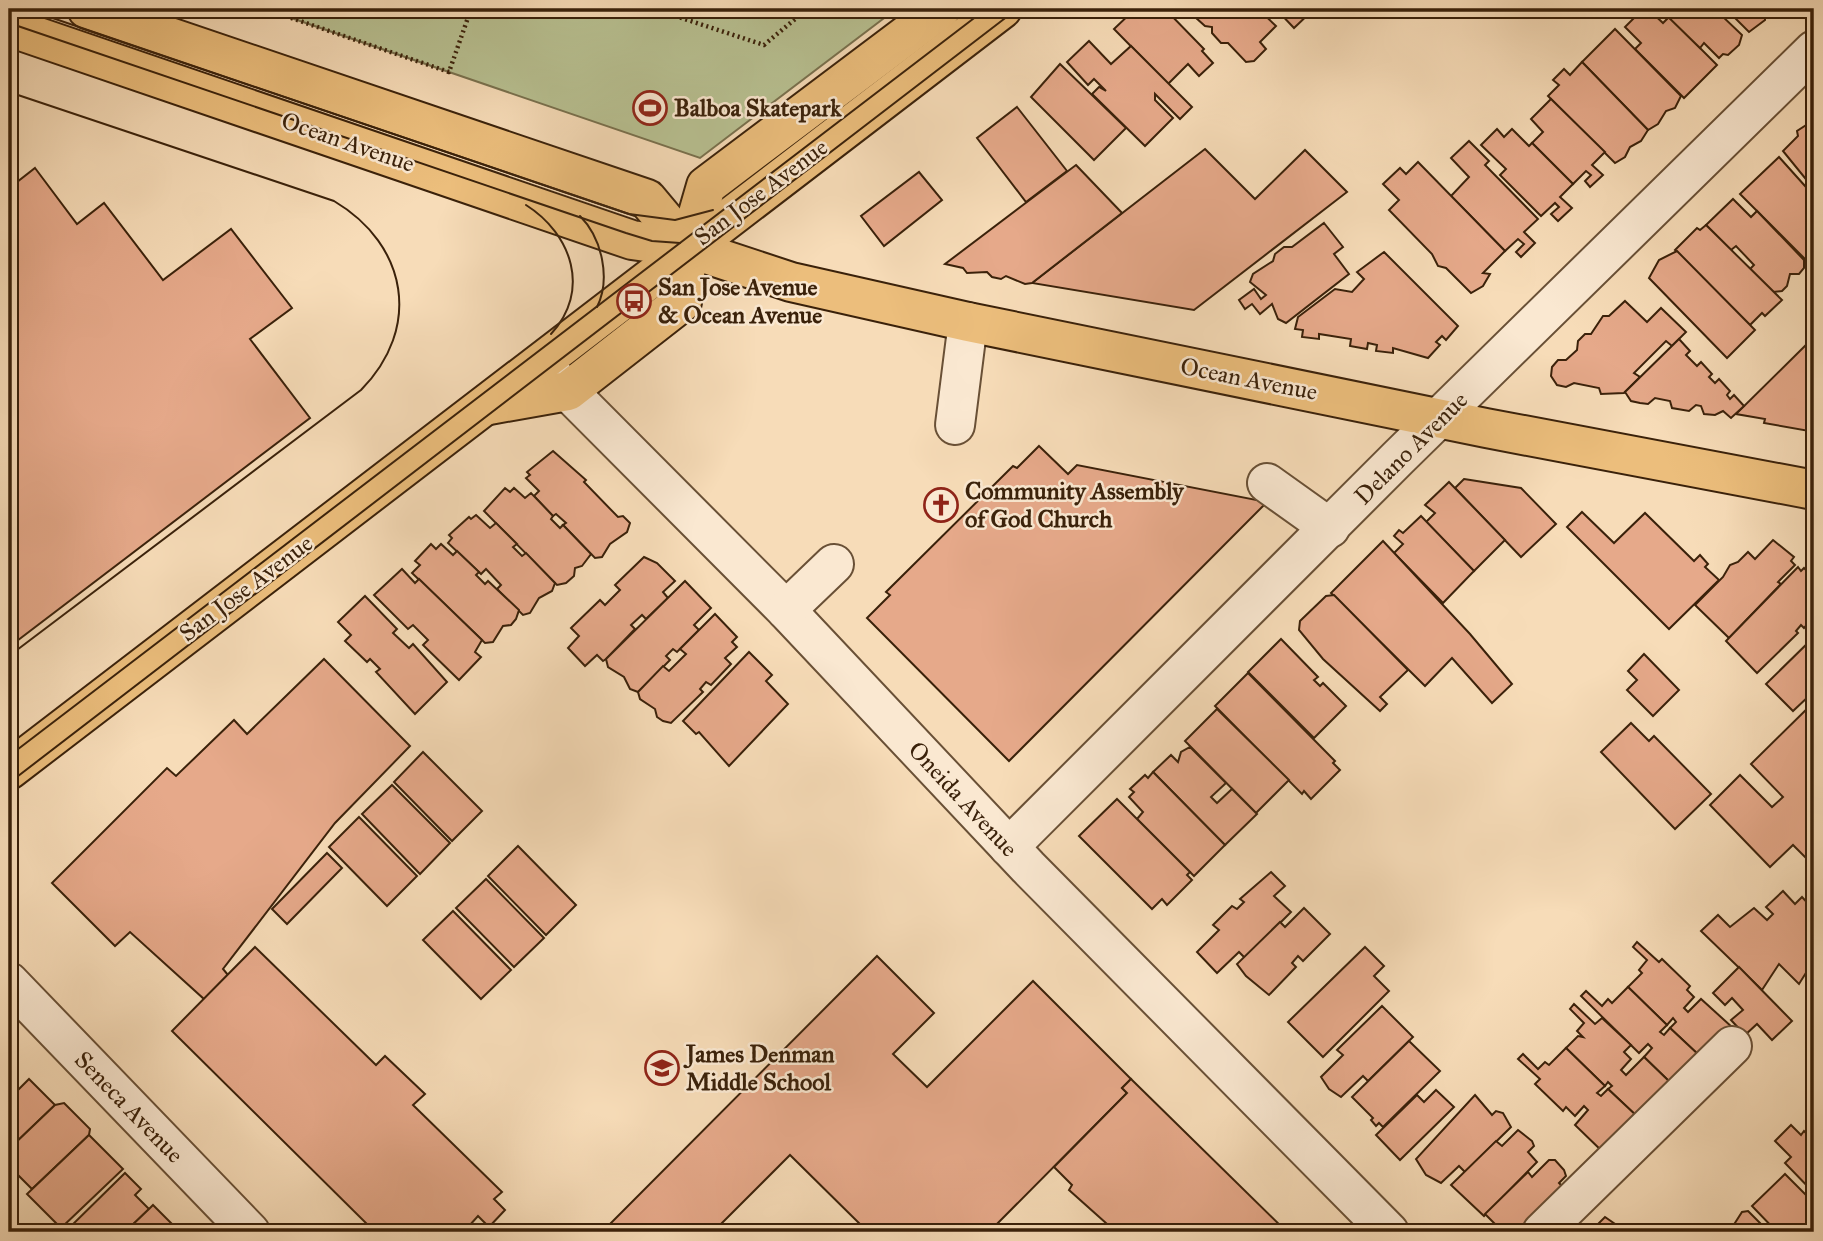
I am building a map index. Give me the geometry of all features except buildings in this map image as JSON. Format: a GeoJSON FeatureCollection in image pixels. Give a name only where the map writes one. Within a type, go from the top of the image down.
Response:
{"type":"FeatureCollection","features":[{"type":"Feature","properties":{"kind":"main road","name":"Ocean Avenue"},"geometry":{"type":"LineString","coordinates":[[87,9],[647,199],[688,248]]}},
{"type":"Feature","properties":{"kind":"main road","name":"San Jose Avenue"},"geometry":{"type":"LineString","coordinates":[[484,406],[568,391],[682,302],[688,248],[706,186],[941,9]]}},
{"type":"Feature","properties":{"kind":"main road","name":"San Jose Avenue"},"geometry":{"type":"LineString","coordinates":[[9,770],[1002,9]]}},
{"type":"Feature","properties":{"kind":"main road","name":"Ocean Avenue"},"geometry":{"type":"LineString","coordinates":[[9,27],[632,240],[688,248],[791,282],[968,323],[1814,489]]}},
{"type":"Feature","properties":{"kind":"street","name":"Delano Avenue"},"geometry":{"type":"LineString","coordinates":[[1009,847],[1814,50]]}},
{"type":"Feature","properties":{"kind":"street"},"geometry":{"type":"LineString","coordinates":[[955,425],[968,323]]}},
{"type":"Feature","properties":{"kind":"street","name":"Oneida Avenue"},"geometry":{"type":"LineString","coordinates":[[540,363],[786,610],[1009,847],[1389,1232]]}},
{"type":"Feature","properties":{"kind":"street"},"geometry":{"type":"LineString","coordinates":[[1266,482],[1331,528]]}},
{"type":"Feature","properties":{"kind":"street"},"geometry":{"type":"LineString","coordinates":[[786,610],[834,564]]}},
{"type":"Feature","properties":{"kind":"street","name":"Seneca Avenue"},"geometry":{"type":"LineString","coordinates":[[9,982],[250,1232]]}},
{"type":"Feature","properties":{"kind":"street"},"geometry":{"type":"LineString","coordinates":[[1542,1232],[1732,1045]]}},
{"type":"Feature","properties":{"kind":"path"},"geometry":{"type":"LineString","coordinates":[[265,9],[449,72],[471,9]]}},
{"type":"Feature","properties":{"kind":"path"},"geometry":{"type":"LineString","coordinates":[[654,9],[764,44],[807,9]]}},
{"type":"Feature","properties":{"kind":"green space","name":"Balboa Skatepark"},"geometry":{"type":"Polygon","coordinates":[[[265,9],[896,9],[700,158],[265,9]]]}},
{"type":"Feature","properties":{"kind":"tram line"},"geometry":{"type":"LineString","coordinates":[[26,9],[629,214],[675,220],[713,210]]}},
{"type":"Feature","properties":{"kind":"tram line"},"geometry":{"type":"LineString","coordinates":[[9,756],[986,9]]}},
{"type":"Feature","properties":{"kind":"tram line"},"geometry":{"type":"LineString","coordinates":[[9,783],[1017,9]]}},
{"type":"Feature","properties":{"kind":"tram line"},"geometry":{"type":"LineString","coordinates":[[9,23],[626,233],[652,241],[680,243]]}},
{"type":"Feature","properties":{"kind":"tram line"},"geometry":{"type":"LineString","coordinates":[[9,92],[334,201],[359,219],[378,240],[391,264],[398,289],[399,315],[393,340],[380,366],[361,390],[9,656]]}},
{"type":"Feature","properties":{"kind":"tram line"},"geometry":{"type":"LineString","coordinates":[[526,205],[555,231],[571,264],[573,282],[570,300],[563,317],[551,334]]}},
{"type":"Feature","properties":{"kind":"tram line"},"geometry":{"type":"LineString","coordinates":[[580,216],[594,236],[602,259],[603,284],[597,307]]}},
{"type":"Feature","properties":{"kind":"place","name":"Balboa Skatepark"},"geometry":{"type":"Point","coordinates":[650,108]}},
{"type":"Feature","properties":{"kind":"place","name":"San Jose Avenue & Ocean Avenue"},"geometry":{"type":"Point","coordinates":[634,301]}},
{"type":"Feature","properties":{"kind":"place","name":"Community Assembly of God Church"},"geometry":{"type":"Point","coordinates":[941,505]}},
{"type":"Feature","properties":{"kind":"place","name":"James Denman Middle School"},"geometry":{"type":"Point","coordinates":[662,1068]}}]}
